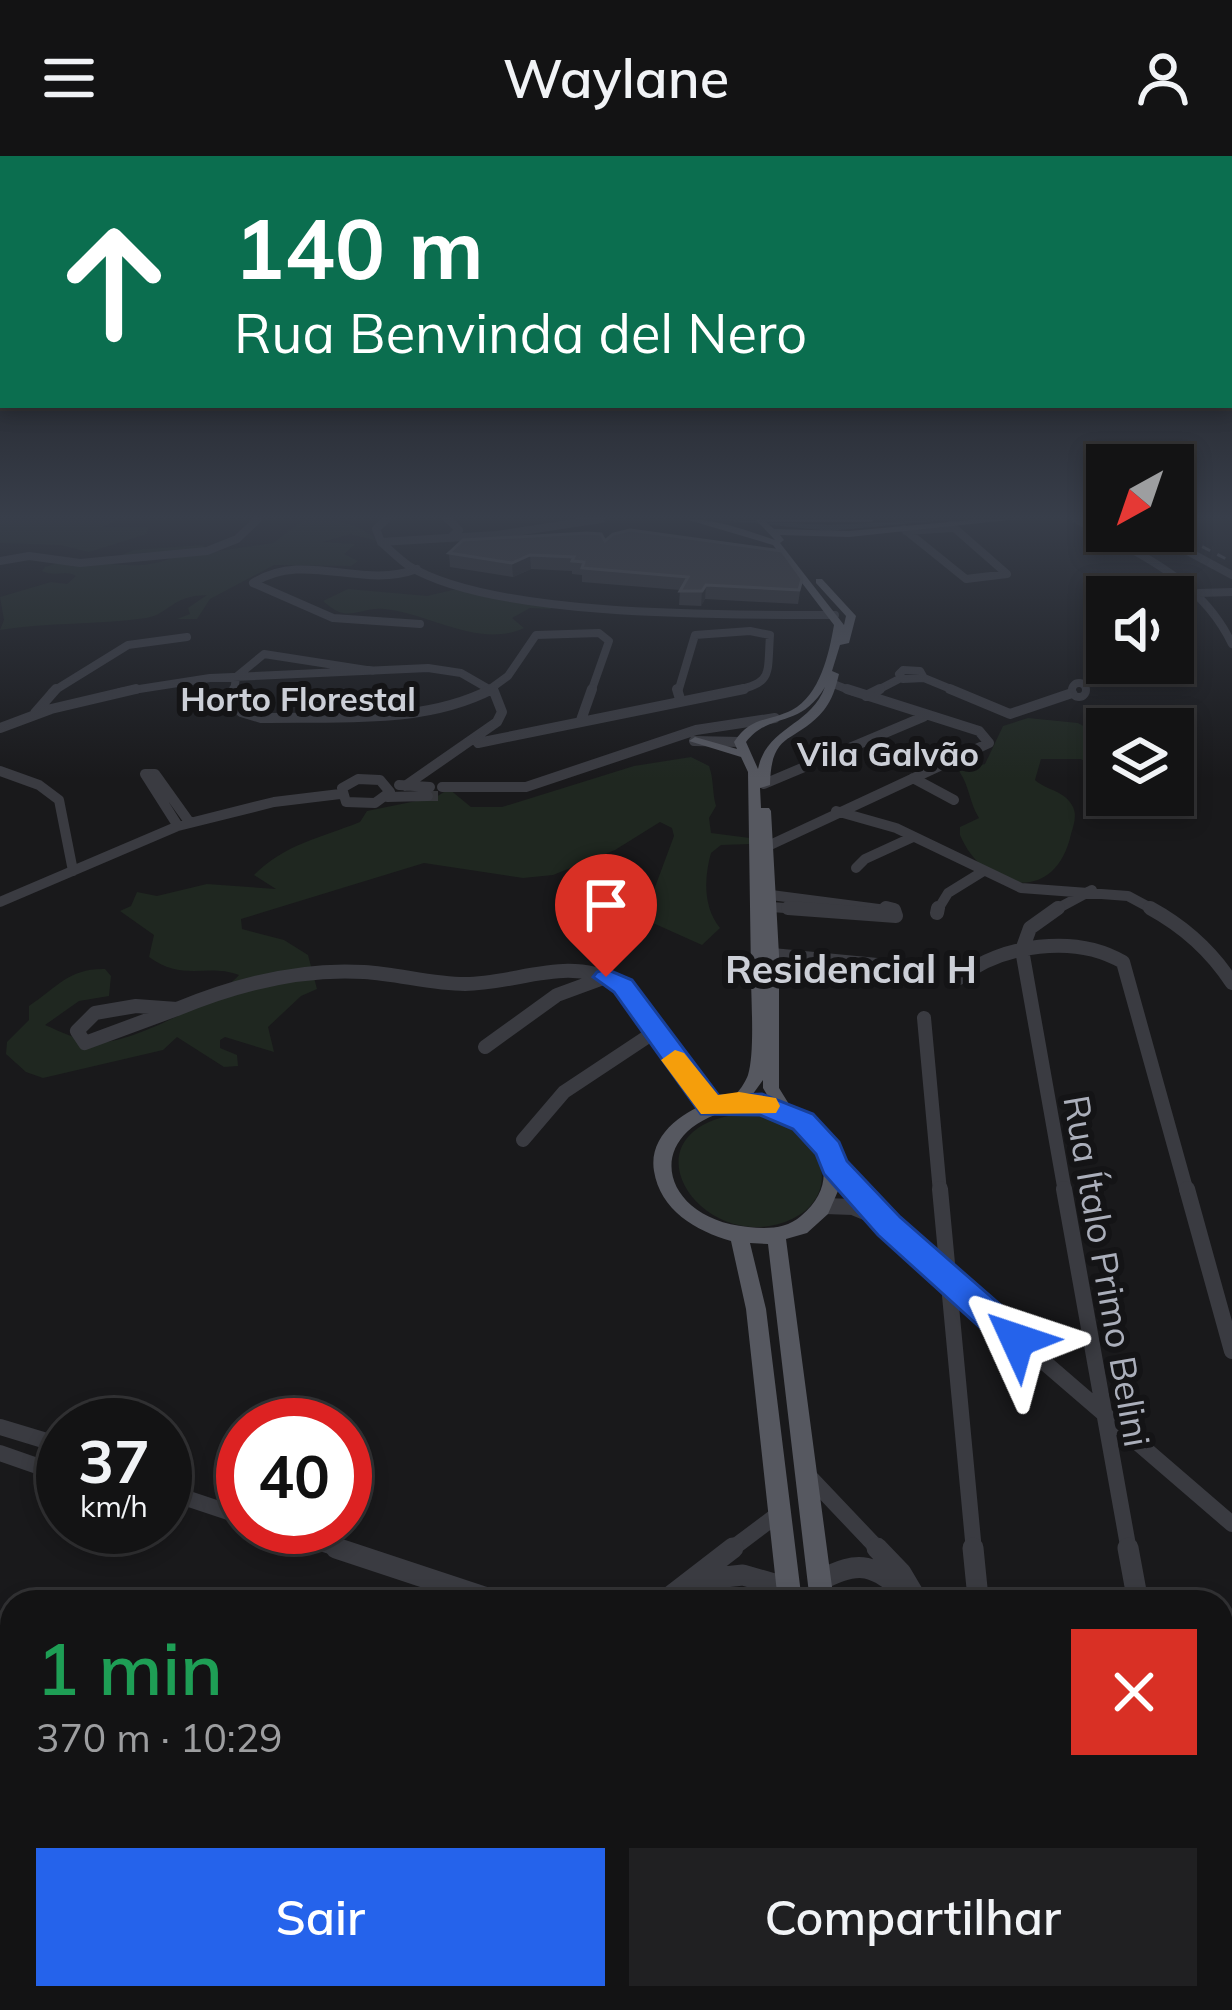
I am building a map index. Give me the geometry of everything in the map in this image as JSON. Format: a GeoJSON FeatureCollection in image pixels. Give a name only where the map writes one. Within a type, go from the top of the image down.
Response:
{"type":"FeatureCollection","features":[{"type":"Feature","properties":{"kind":"main road"},"geometry":{"type":"LineString","coordinates":[[831,606],[840,612]]}},
{"type":"Feature","properties":{"kind":"main road"},"geometry":{"type":"LineString","coordinates":[[739,1102],[755,1078],[759,1022],[754,772],[743,749],[752,728],[799,710],[814,698],[838,634],[840,612],[834,606]]}},
{"type":"Feature","properties":{"kind":"main road"},"geometry":{"type":"LineString","coordinates":[[696,735],[743,749],[778,737],[818,711],[832,683],[840,612]]}},
{"type":"Feature","properties":{"kind":"main road"},"geometry":{"type":"LineString","coordinates":[[776,718],[788,723],[764,755],[764,784],[773,962],[771,1088],[784,1111]]}},
{"type":"Feature","properties":{"kind":"main road"},"geometry":{"type":"LineString","coordinates":[[739,1102],[784,1111],[818,1134],[835,1166],[834,1186],[825,1206],[796,1228],[739,1235],[687,1213],[670,1193],[662,1172],[663,1151],[672,1132],[711,1107],[739,1102]]}},
{"type":"Feature","properties":{"kind":"main road"},"geometry":{"type":"LineString","coordinates":[[776,1234],[820,1590]]}},
{"type":"Feature","properties":{"kind":"main road"},"geometry":{"type":"LineString","coordinates":[[739,1235],[753,1291],[788,1590]]}},
{"type":"Feature","properties":{"kind":"street"},"geometry":{"type":"LineString","coordinates":[[306,606],[333,617],[420,624]]}},
{"type":"Feature","properties":{"kind":"street"},"geometry":{"type":"LineString","coordinates":[[593,606],[643,613],[840,612]]}},
{"type":"Feature","properties":{"kind":"street"},"geometry":{"type":"LineString","coordinates":[[630,606],[668,611]]}},
{"type":"Feature","properties":{"kind":"street"},"geometry":{"type":"LineString","coordinates":[[1210,606],[1232,644]]}},
{"type":"Feature","properties":{"kind":"street"},"geometry":{"type":"LineString","coordinates":[[643,613],[840,612]]}},
{"type":"Feature","properties":{"kind":"street"},"geometry":{"type":"LineString","coordinates":[[1199,613],[1217,614]]}},
{"type":"Feature","properties":{"kind":"street"},"geometry":{"type":"LineString","coordinates":[[467,745],[680,699],[751,689],[765,682],[770,635],[750,631],[694,634],[677,690],[680,699]]}},
{"type":"Feature","properties":{"kind":"street"},"geometry":{"type":"LineString","coordinates":[[373,670],[272,653],[254,660],[236,677],[232,691],[237,707],[261,718],[426,709],[494,689],[536,635],[604,635],[609,641],[581,721]]}},
{"type":"Feature","properties":{"kind":"street"},"geometry":{"type":"LineString","coordinates":[[35,713],[41,699],[112,652],[146,640],[187,637]]}},
{"type":"Feature","properties":{"kind":"street"},"geometry":{"type":"LineString","coordinates":[[866,696],[909,669],[919,679],[1010,714],[1072,693]]}},
{"type":"Feature","properties":{"kind":"street"},"geometry":{"type":"LineString","coordinates":[[0,728],[35,713],[131,687],[236,677],[444,670],[494,689],[502,712],[488,731],[415,774],[405,785]]}},
{"type":"Feature","properties":{"kind":"street"},"geometry":{"type":"LineString","coordinates":[[866,696],[919,679]]}},
{"type":"Feature","properties":{"kind":"street"},"geometry":{"type":"LineString","coordinates":[[768,846],[990,740],[979,731],[923,717],[832,683]]}},
{"type":"Feature","properties":{"kind":"street"},"geometry":{"type":"LineString","coordinates":[[764,784],[923,717]]}},
{"type":"Feature","properties":{"kind":"street"},"geometry":{"type":"LineString","coordinates":[[0,902],[184,825],[274,802],[340,794],[358,779],[387,790],[533,793],[696,735],[776,718]]}},
{"type":"Feature","properties":{"kind":"street"},"geometry":{"type":"LineString","coordinates":[[1,773],[39,785],[58,800],[74,871]]}},
{"type":"Feature","properties":{"kind":"street"},"geometry":{"type":"LineString","coordinates":[[155,774],[184,825]]}},
{"type":"Feature","properties":{"kind":"street"},"geometry":{"type":"LineString","coordinates":[[913,778],[955,800]]}},
{"type":"Feature","properties":{"kind":"street"},"geometry":{"type":"LineString","coordinates":[[340,794],[359,805],[405,785],[435,791]]}},
{"type":"Feature","properties":{"kind":"street"},"geometry":{"type":"LineString","coordinates":[[836,811],[913,837],[1021,888],[1114,892],[1145,903],[1186,932],[1232,982]]}},
{"type":"Feature","properties":{"kind":"street"},"geometry":{"type":"LineString","coordinates":[[809,824],[865,820]]}},
{"type":"Feature","properties":{"kind":"street"},"geometry":{"type":"LineString","coordinates":[[766,830],[789,833]]}},
{"type":"Feature","properties":{"kind":"street"},"geometry":{"type":"LineString","coordinates":[[856,868],[865,859],[913,837]]}},
{"type":"Feature","properties":{"kind":"street"},"geometry":{"type":"LineString","coordinates":[[937,913],[947,893],[982,872]]}},
{"type":"Feature","properties":{"kind":"street"},"geometry":{"type":"LineString","coordinates":[[1022,950],[1022,935],[1034,922],[1092,890]]}},
{"type":"Feature","properties":{"kind":"street"},"geometry":{"type":"LineString","coordinates":[[771,901],[890,909],[896,916],[771,901]]}},
{"type":"Feature","properties":{"kind":"street"},"geometry":{"type":"LineString","coordinates":[[959,978],[968,968],[998,954],[1022,950],[1094,948],[1116,956],[1128,974],[1232,1351]]}},
{"type":"Feature","properties":{"kind":"street","name":"Rua Ítalo Primo Belini"},"geometry":{"type":"LineString","coordinates":[[1022,950],[1136,1590]]}},
{"type":"Feature","properties":{"kind":"street"},"geometry":{"type":"LineString","coordinates":[[773,962],[898,967],[907,970],[908,980],[773,962]]}},
{"type":"Feature","properties":{"kind":"street"},"geometry":{"type":"LineString","coordinates":[[178,1009],[112,1008],[88,1018],[77,1031],[85,1043],[99,1040],[259,982],[323,972],[362,971],[465,984],[585,970],[623,986],[711,1107]]}},
{"type":"Feature","properties":{"kind":"street"},"geometry":{"type":"LineString","coordinates":[[485,1047],[537,1009],[592,979],[606,977]]}},
{"type":"Feature","properties":{"kind":"street"},"geometry":{"type":"LineString","coordinates":[[924,1018],[976,1590]]}},
{"type":"Feature","properties":{"kind":"street"},"geometry":{"type":"LineString","coordinates":[[523,1140],[575,1082],[653,1033]]}},
{"type":"Feature","properties":{"kind":"street"},"geometry":{"type":"LineString","coordinates":[[835,1166],[889,1226],[1232,1524]]}},
{"type":"Feature","properties":{"kind":"street"},"geometry":{"type":"LineString","coordinates":[[825,1206],[863,1210],[889,1226]]}},
{"type":"Feature","properties":{"kind":"street"},"geometry":{"type":"LineString","coordinates":[[0,1427],[36,1438]]}},
{"type":"Feature","properties":{"kind":"street"},"geometry":{"type":"LineString","coordinates":[[0,1453],[36,1466]]}},
{"type":"Feature","properties":{"kind":"street"},"geometry":{"type":"LineString","coordinates":[[804,1471],[911,1590]]}},
{"type":"Feature","properties":{"kind":"street"},"geometry":{"type":"LineString","coordinates":[[1210,1504],[1232,1511]]}},
{"type":"Feature","properties":{"kind":"street"},"geometry":{"type":"LineString","coordinates":[[681,1590],[732,1545],[777,1515]]}},
{"type":"Feature","properties":{"kind":"street"},"geometry":{"type":"LineString","coordinates":[[354,1554],[463,1590]]}},
{"type":"Feature","properties":{"kind":"street"},"geometry":{"type":"LineString","coordinates":[[823,1590],[859,1563],[872,1566],[904,1590]]}},
{"type":"Feature","properties":{"kind":"street"},"geometry":{"type":"LineString","coordinates":[[696,1580],[743,1575],[778,1590]]}},
{"type":"Feature","properties":{"kind":"shaded area"},"geometry":{"type":"Polygon","coordinates":[[[1,606],[172,606],[146,618],[109,622],[0,630],[1,606]]]}},
{"type":"Feature","properties":{"kind":"shaded area"},"geometry":{"type":"Polygon","coordinates":[[[206,606],[197,619],[177,619],[190,614],[188,608],[206,606]]]}},
{"type":"Feature","properties":{"kind":"shaded area"},"geometry":{"type":"Polygon","coordinates":[[[329,606],[549,606],[551,609],[530,608],[512,618],[524,628],[490,634],[384,609],[347,614],[329,606]]]}},
{"type":"Feature","properties":{"kind":"shaded area"},"geometry":{"type":"Polygon","coordinates":[[[1028,718],[1086,727],[1086,762],[1041,759],[1035,780],[1065,797],[1075,820],[1063,857],[1050,873],[1035,881],[1001,878],[971,854],[960,835],[960,827],[979,818],[959,771],[975,771],[974,767],[985,764],[1003,726],[1028,718]]]}},
{"type":"Feature","properties":{"kind":"shaded area"},"geometry":{"type":"Polygon","coordinates":[[[691,757],[711,771],[716,806],[709,818],[711,833],[750,838],[750,844],[721,845],[711,853],[706,892],[720,928],[702,945],[653,923],[645,914],[674,836],[672,828],[660,822],[615,850],[553,875],[523,878],[424,863],[241,919],[242,929],[284,940],[308,955],[317,989],[301,996],[268,1027],[274,1052],[225,1037],[220,1040],[220,1048],[237,1055],[238,1066],[224,1067],[177,1037],[163,1050],[43,1078],[26,1072],[6,1054],[7,1042],[29,1020],[29,1006],[82,972],[105,969],[111,976],[109,996],[79,1001],[45,1025],[98,1042],[120,1039],[177,1016],[239,975],[173,969],[149,957],[154,935],[120,911],[131,906],[137,892],[157,896],[207,884],[276,889],[254,875],[291,849],[360,822],[367,811],[436,797],[449,789],[471,807],[502,807],[634,766],[691,757]]]}},
{"type":"Feature","properties":{"kind":"shaded area"},"geometry":{"type":"Polygon","coordinates":[[[745,1113],[790,1125],[813,1146],[819,1159],[822,1173],[816,1199],[792,1219],[759,1227],[728,1222],[703,1208],[686,1187],[679,1164],[684,1142],[706,1124],[745,1113]]]}},
{"type":"Feature","properties":{"kind":"tunnel"},"geometry":{"type":"LineString","coordinates":[[428,796],[440,796]]}},
{"type":"Feature","properties":{"kind":"slow traffic"},"geometry":{"type":"LineString","coordinates":[[675,1060],[711,1107],[739,1102],[766,1106]]}},
{"type":"Feature","properties":{"kind":"district","name":"Horto Florestal"},"geometry":{"type":"Point","coordinates":[298,699]}},
{"type":"Feature","properties":{"kind":"district","name":"Vila Galvão"},"geometry":{"type":"Point","coordinates":[888,754]}},
{"type":"Feature","properties":{"kind":"district","name":"Residencial H"},"geometry":{"type":"Point","coordinates":[851,969]}},
{"type":"Feature","properties":{"kind":"route"},"geometry":{"type":"LineString","coordinates":[[606,977],[623,986],[711,1107],[739,1102],[762,1105],[803,1121],[829,1149],[835,1166],[889,1226],[1017,1340]]}}]}
